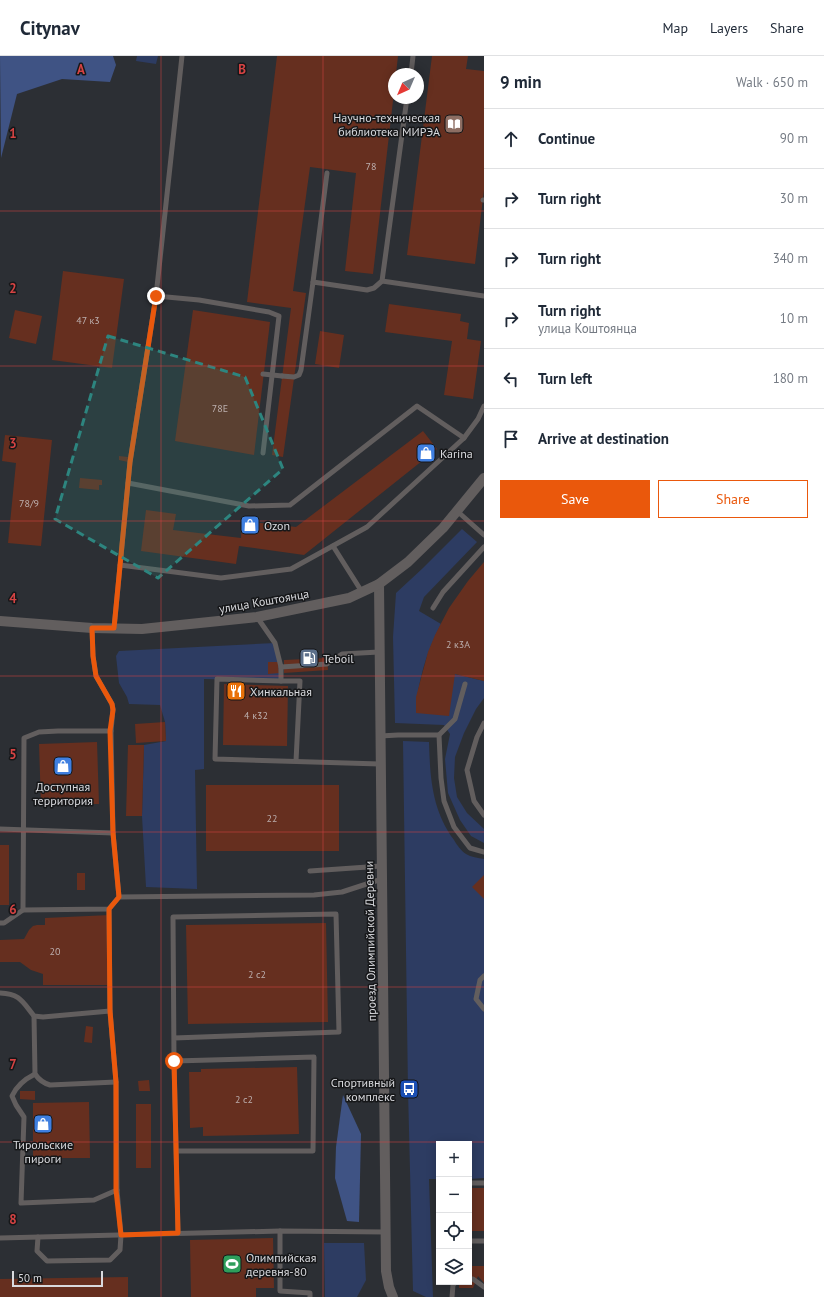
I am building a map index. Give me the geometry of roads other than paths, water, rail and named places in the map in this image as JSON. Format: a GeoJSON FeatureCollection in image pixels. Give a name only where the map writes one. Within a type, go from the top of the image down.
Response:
{"type":"FeatureCollection","features":[{"type":"Feature","properties":{"kind":"street","name":"улица Коштоянца"},"geometry":{"type":"LineString","coordinates":[[0,621],[92,628],[142,629],[214,623],[257,617],[349,598],[379,584],[408,562],[429,543],[484,478]]}},
{"type":"Feature","properties":{"kind":"street","name":"проезд Олимпийской Деревни"},"geometry":{"type":"LineString","coordinates":[[379,584],[386,1271],[389,1288],[393,1297]]}},
{"type":"Feature","properties":{"kind":"lane"},"geometry":{"type":"LineString","coordinates":[[114,628],[128,483],[156,296],[182,56]]}},
{"type":"Feature","properties":{"kind":"lane"},"geometry":{"type":"LineString","coordinates":[[412,68],[413,56]]}},
{"type":"Feature","properties":{"kind":"lane"},"geometry":{"type":"LineString","coordinates":[[313,282],[367,290],[374,288],[382,281],[407,104]]}},
{"type":"Feature","properties":{"kind":"lane"},"geometry":{"type":"LineString","coordinates":[[264,374],[294,377],[299,375],[301,370],[327,173]]}},
{"type":"Feature","properties":{"kind":"lane"},"geometry":{"type":"LineString","coordinates":[[382,281],[484,296]]}},
{"type":"Feature","properties":{"kind":"lane"},"geometry":{"type":"LineString","coordinates":[[156,296],[199,300],[269,312],[279,316],[263,453]]}},
{"type":"Feature","properties":{"kind":"lane"},"geometry":{"type":"LineString","coordinates":[[128,483],[249,506],[290,505],[417,406],[464,438]]}},
{"type":"Feature","properties":{"kind":"lane"},"geometry":{"type":"LineString","coordinates":[[120,565],[221,578],[291,569],[367,527],[464,438],[478,418],[484,406]]}},
{"type":"Feature","properties":{"kind":"lane"},"geometry":{"type":"LineString","coordinates":[[457,511],[484,534]]}},
{"type":"Feature","properties":{"kind":"lane"},"geometry":{"type":"LineString","coordinates":[[333,546],[362,592]]}},
{"type":"Feature","properties":{"kind":"lane"},"geometry":{"type":"LineString","coordinates":[[433,608],[443,592],[484,547]]}},
{"type":"Feature","properties":{"kind":"lane"},"geometry":{"type":"LineString","coordinates":[[257,617],[275,643],[281,667],[281,681]]}},
{"type":"Feature","properties":{"kind":"lane"},"geometry":{"type":"LineString","coordinates":[[38,1237],[37,1251],[47,1261],[110,1260],[120,1250],[121,1235],[116,1190],[116,1082],[110,1011],[109,909],[119,897],[113,833],[110,731],[113,710],[112,704],[96,676],[93,656],[92,628]]}},
{"type":"Feature","properties":{"kind":"lane"},"geometry":{"type":"LineString","coordinates":[[281,667],[328,664],[342,654],[379,652]]}},
{"type":"Feature","properties":{"kind":"lane"},"geometry":{"type":"LineString","coordinates":[[296,761],[300,681],[217,679],[215,759],[380,764]]}},
{"type":"Feature","properties":{"kind":"lane"},"geometry":{"type":"LineString","coordinates":[[380,736],[439,735],[455,719],[465,684]]}},
{"type":"Feature","properties":{"kind":"lane"},"geometry":{"type":"LineString","coordinates":[[484,723],[477,737],[467,770],[474,801],[484,815]]}},
{"type":"Feature","properties":{"kind":"lane"},"geometry":{"type":"LineString","coordinates":[[23,910],[24,738],[39,732],[110,731]]}},
{"type":"Feature","properties":{"kind":"lane"},"geometry":{"type":"LineString","coordinates":[[439,735],[441,778],[444,801],[454,827],[470,848],[484,852]]}},
{"type":"Feature","properties":{"kind":"lane"},"geometry":{"type":"LineString","coordinates":[[0,829],[113,833]]}},
{"type":"Feature","properties":{"kind":"lane"},"geometry":{"type":"LineString","coordinates":[[310,871],[382,866]]}},
{"type":"Feature","properties":{"kind":"lane"},"geometry":{"type":"LineString","coordinates":[[119,897],[314,895],[342,892],[382,879]]}},
{"type":"Feature","properties":{"kind":"lane"},"geometry":{"type":"LineString","coordinates":[[0,923],[4,923],[23,910],[109,909]]}},
{"type":"Feature","properties":{"kind":"lane"},"geometry":{"type":"LineString","coordinates":[[174,1038],[339,1032],[336,914],[173,917],[174,1061],[178,1233]]}},
{"type":"Feature","properties":{"kind":"lane"},"geometry":{"type":"LineString","coordinates":[[484,976],[480,980],[476,999],[484,1009]]}},
{"type":"Feature","properties":{"kind":"lane"},"geometry":{"type":"LineString","coordinates":[[0,993],[11,994],[20,999],[34,1016],[35,1074],[39,1080],[50,1085],[116,1082]]}},
{"type":"Feature","properties":{"kind":"lane"},"geometry":{"type":"LineString","coordinates":[[34,1016],[43,1017],[110,1011]]}},
{"type":"Feature","properties":{"kind":"lane"},"geometry":{"type":"LineString","coordinates":[[174,1061],[314,1057],[313,1150],[177,1151]]}},
{"type":"Feature","properties":{"kind":"lane"},"geometry":{"type":"LineString","coordinates":[[35,1074],[26,1079],[16,1088],[12,1096],[24,1117],[21,1203],[94,1200],[116,1190]]}},
{"type":"Feature","properties":{"kind":"lane"},"geometry":{"type":"LineString","coordinates":[[472,1183],[484,1183]]}},
{"type":"Feature","properties":{"kind":"lane"},"geometry":{"type":"LineString","coordinates":[[0,1238],[280,1231],[386,1232]]}},
{"type":"Feature","properties":{"kind":"lane"},"geometry":{"type":"LineString","coordinates":[[280,1231],[280,1291],[310,1293],[310,1297]]}},
{"type":"Feature","properties":{"kind":"lane"},"geometry":{"type":"LineString","coordinates":[[472,1242],[484,1241]]}},
{"type":"Feature","properties":{"kind":"lane"},"geometry":{"type":"LineString","coordinates":[[472,1279],[484,1287]]}},
{"type":"Feature","properties":{"kind":"lane"},"geometry":{"type":"LineString","coordinates":[[452,1297],[453,1285]]}},
{"type":"Feature","properties":{"kind":"place","name":"Научно-техническая библиотека МИРЭА"},"geometry":{"type":"Point","coordinates":[454,124]}},
{"type":"Feature","properties":{"kind":"place","name":"Karina"},"geometry":{"type":"Point","coordinates":[426,453]}},
{"type":"Feature","properties":{"kind":"place","name":"Ozon"},"geometry":{"type":"Point","coordinates":[250,525]}},
{"type":"Feature","properties":{"kind":"place","name":"Teboil"},"geometry":{"type":"Point","coordinates":[309,658]}},
{"type":"Feature","properties":{"kind":"place","name":"Хинкальная"},"geometry":{"type":"Point","coordinates":[236,691]}},
{"type":"Feature","properties":{"kind":"place","name":"Доступная территория"},"geometry":{"type":"Point","coordinates":[63,766]}},
{"type":"Feature","properties":{"kind":"place","name":"Спортивный комплекс"},"geometry":{"type":"Point","coordinates":[409,1089]}},
{"type":"Feature","properties":{"kind":"place","name":"Тирольские пироги"},"geometry":{"type":"Point","coordinates":[43,1124]}},
{"type":"Feature","properties":{"kind":"place","name":"Олимпийская деревня-80"},"geometry":{"type":"Point","coordinates":[232,1264]}}]}
